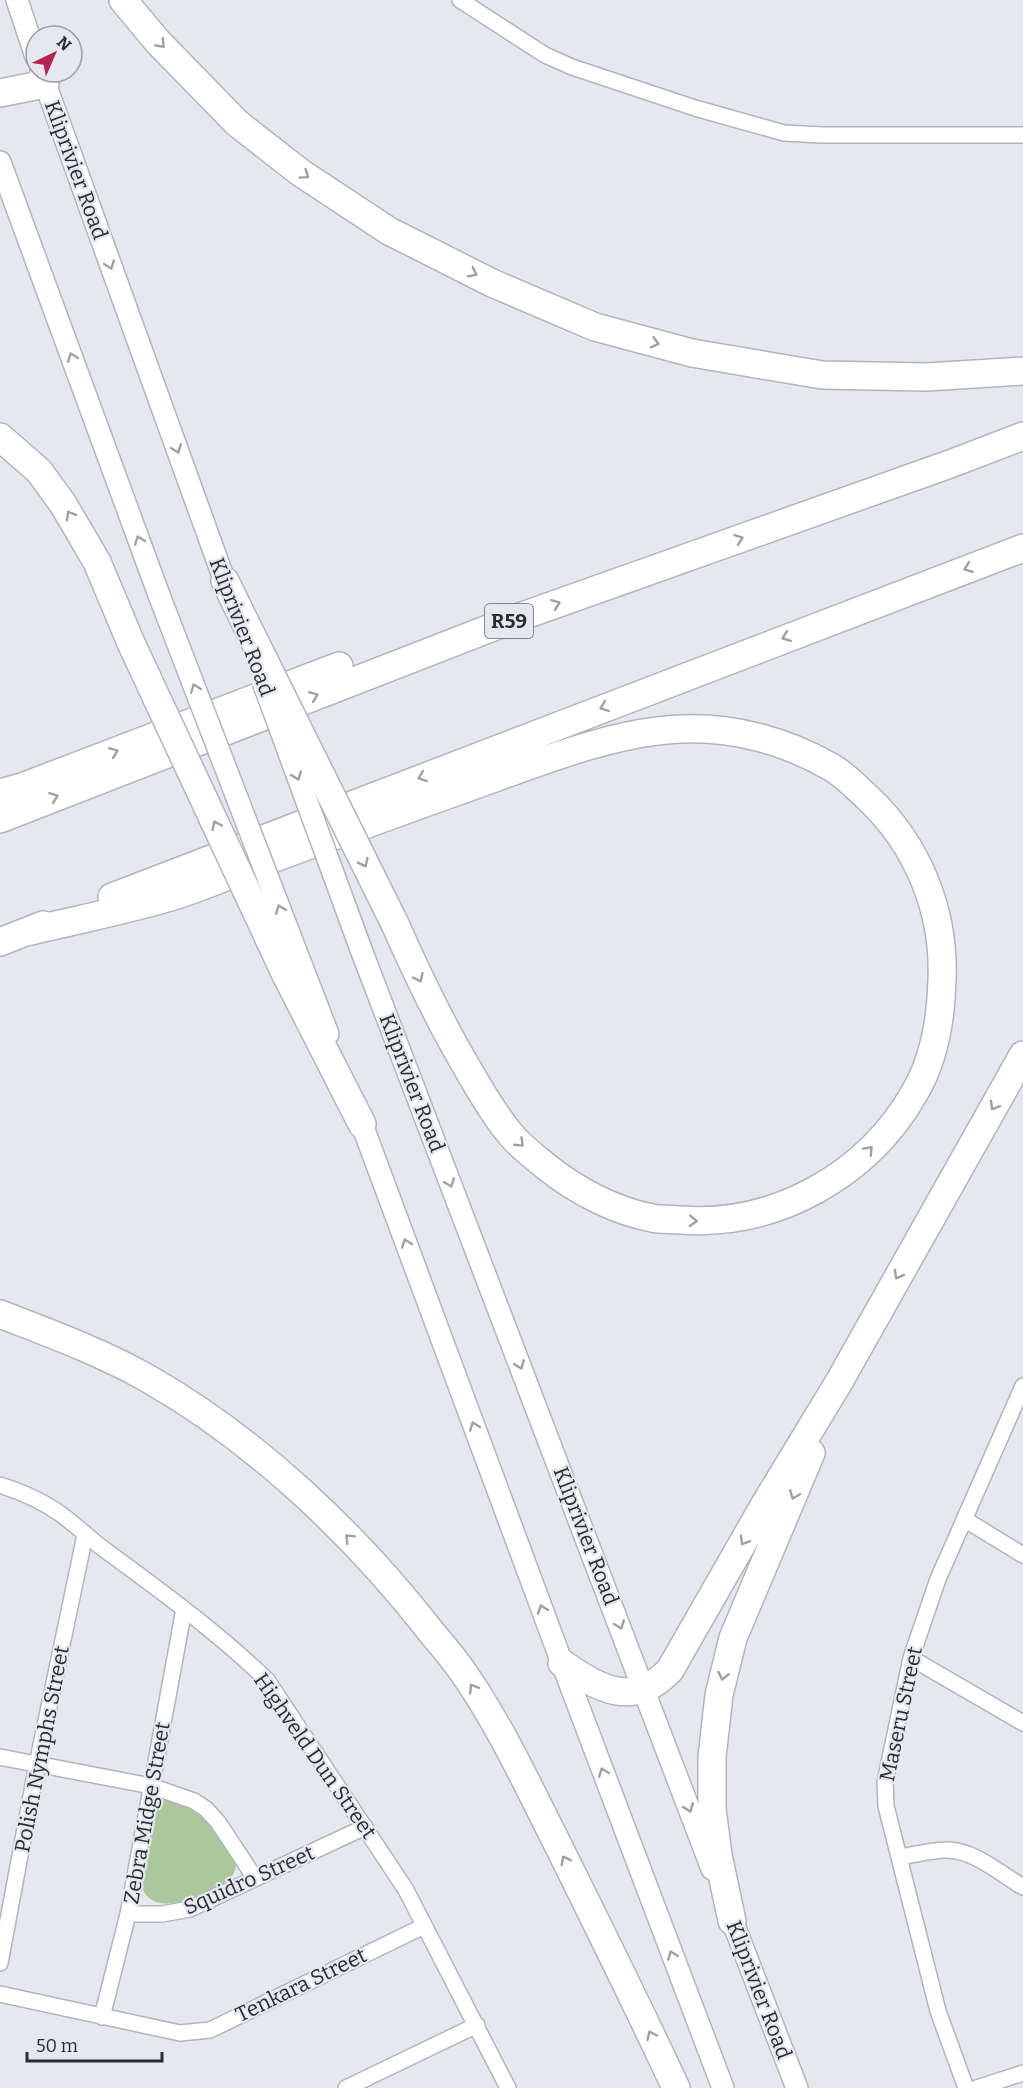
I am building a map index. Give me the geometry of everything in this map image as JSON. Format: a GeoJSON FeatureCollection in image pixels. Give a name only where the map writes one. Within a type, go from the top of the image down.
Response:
{"type":"FeatureCollection","features":[{"type":"Feature","properties":{"kind":"highway"},"geometry":{"type":"LineString","coordinates":[[123,0],[158,42],[237,123],[301,173],[389,231],[492,283],[595,327],[692,352],[822,375],[927,376],[1023,371]]}},
{"type":"Feature","properties":{"kind":"highway"},"geometry":{"type":"LineString","coordinates":[[0,93],[26,84]]}},
{"type":"Feature","properties":{"kind":"highway","name":"R59"},"geometry":{"type":"LineString","coordinates":[[0,819],[511,620],[1023,436]]}},
{"type":"Feature","properties":{"kind":"highway"},"geometry":{"type":"LineString","coordinates":[[0,437],[39,471],[63,504],[97,562],[130,643],[293,969],[362,1124]]}},
{"type":"Feature","properties":{"kind":"highway"},"geometry":{"type":"LineString","coordinates":[[0,942],[160,877],[1023,548]]}},
{"type":"Feature","properties":{"kind":"highway"},"geometry":{"type":"LineString","coordinates":[[26,932],[174,895],[387,816],[582,748],[641,734],[682,729],[732,731],[777,742],[831,767],[848,779],[881,810],[914,856],[931,895],[940,927],[943,951],[941,1016],[925,1071],[912,1097],[902,1113],[863,1158],[817,1190],[762,1213],[700,1221],[652,1218],[600,1201],[564,1180],[514,1138],[490,1106],[462,1059],[422,985],[395,924],[243,622],[225,581]]}},
{"type":"Feature","properties":{"kind":"highway"},"geometry":{"type":"LineString","coordinates":[[0,793],[22,787],[355,660],[511,620]]}},
{"type":"Feature","properties":{"kind":"highway"},"geometry":{"type":"LineString","coordinates":[[562,1664],[587,1682],[616,1691],[645,1689],[661,1679],[679,1656],[765,1503],[838,1382],[1023,1055]]}},
{"type":"Feature","properties":{"kind":"highway"},"geometry":{"type":"LineString","coordinates":[[0,1314],[145,1377],[193,1407],[270,1465],[331,1519],[372,1560],[465,1675],[512,1754],[676,2088]]}},
{"type":"Feature","properties":{"kind":"highway"},"geometry":{"type":"LineString","coordinates":[[732,1922],[717,1855],[712,1809],[712,1757],[719,1695],[733,1638],[787,1512],[838,1382]]}},
{"type":"Feature","properties":{"kind":"main road"},"geometry":{"type":"LineString","coordinates":[[16,0],[24,24]]}},
{"type":"Feature","properties":{"kind":"main road","name":"Kliprivier Road"},"geometry":{"type":"LineString","coordinates":[[45,84],[225,581]]}},
{"type":"Feature","properties":{"kind":"main road"},"geometry":{"type":"LineString","coordinates":[[0,162],[293,969]]}},
{"type":"Feature","properties":{"kind":"main road","name":"Kliprivier Road"},"geometry":{"type":"LineString","coordinates":[[243,622],[362,952],[797,2088]]}},
{"type":"Feature","properties":{"kind":"main road"},"geometry":{"type":"LineString","coordinates":[[362,1124],[562,1664],[723,2088]]}},
{"type":"Feature","properties":{"kind":"street"},"geometry":{"type":"LineString","coordinates":[[460,0],[545,55],[572,67],[695,108],[784,133],[1023,135]]}},
{"type":"Feature","properties":{"kind":"street","name":"Maseru Street"},"geometry":{"type":"LineString","coordinates":[[966,2088],[938,2011],[886,1806],[885,1782],[911,1658],[938,1579],[1023,1386]]}},
{"type":"Feature","properties":{"kind":"street","name":"Highveld Dun Street"},"geometry":{"type":"LineString","coordinates":[[0,1485],[22,1492],[62,1515],[240,1654],[267,1680],[406,1890],[508,2088]]}},
{"type":"Feature","properties":{"kind":"street"},"geometry":{"type":"LineString","coordinates":[[964,1519],[1023,1555]]}},
{"type":"Feature","properties":{"kind":"street","name":"Polish Nymphs Street"},"geometry":{"type":"LineString","coordinates":[[0,1963],[85,1535]]}},
{"type":"Feature","properties":{"kind":"street","name":"Zebra Midge Street"},"geometry":{"type":"LineString","coordinates":[[102,2016],[128,1914],[184,1609]]}},
{"type":"Feature","properties":{"kind":"street"},"geometry":{"type":"LineString","coordinates":[[911,1658],[1023,1724]]}},
{"type":"Feature","properties":{"kind":"street"},"geometry":{"type":"LineString","coordinates":[[0,1757],[151,1786],[194,1801],[206,1809],[218,1822],[255,1878]]}},
{"type":"Feature","properties":{"kind":"street","name":"Squidro Street"},"geometry":{"type":"LineString","coordinates":[[128,1914],[162,1914],[190,1909],[365,1827]]}},
{"type":"Feature","properties":{"kind":"street"},"geometry":{"type":"LineString","coordinates":[[899,1857],[948,1850],[963,1853],[1023,1887]]}},
{"type":"Feature","properties":{"kind":"street","name":"Tenkara Street"},"geometry":{"type":"LineString","coordinates":[[0,1994],[180,2034],[210,2030],[424,1926]]}},
{"type":"Feature","properties":{"kind":"street"},"geometry":{"type":"LineString","coordinates":[[346,2088],[477,2025]]}},
{"type":"Feature","properties":{"kind":"street"},"geometry":{"type":"LineString","coordinates":[[977,2088],[1023,2073]]}},
{"type":"Feature","properties":{"kind":"green space"},"geometry":{"type":"Polygon","coordinates":[[[176,1798],[208,1818],[236,1863],[232,1876],[220,1886],[188,1900],[168,1904],[152,1900],[145,1894],[141,1878],[154,1810],[160,1802],[176,1798]]]}}]}
